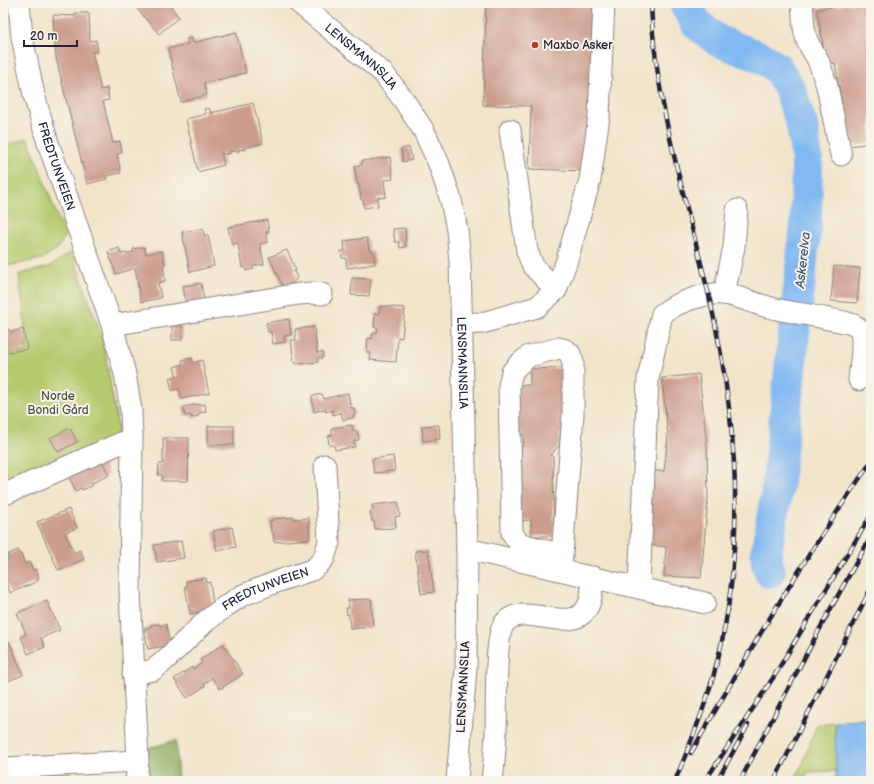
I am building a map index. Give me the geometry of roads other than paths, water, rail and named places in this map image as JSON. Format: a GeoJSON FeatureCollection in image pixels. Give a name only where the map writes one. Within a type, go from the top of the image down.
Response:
{"type":"FeatureCollection","features":[{"type":"Feature","properties":{"kind":"street","name":"FREDTUNVEIEN"},"geometry":{"type":"LineString","coordinates":[[19,3],[22,38],[38,109],[48,143],[112,324],[125,374],[131,410],[130,591],[137,771]]}},
{"type":"Feature","properties":{"kind":"street","name":"LENSMANNSLIA"},"geometry":{"type":"LineString","coordinates":[[299,3],[383,73],[403,99],[424,131],[439,164],[451,200],[457,230],[460,261],[467,549],[466,669],[457,781]]}},
{"type":"Feature","properties":{"kind":"street"},"geometry":{"type":"LineString","coordinates":[[462,324],[482,323],[537,307],[556,290],[566,263],[590,180],[599,116],[604,3]]}},
{"type":"Feature","properties":{"kind":"street"},"geometry":{"type":"LineString","coordinates":[[802,3],[804,28],[807,40],[818,60],[827,86],[841,155]]}},
{"type":"Feature","properties":{"kind":"street"},"geometry":{"type":"LineString","coordinates":[[510,130],[527,251],[533,266],[556,290]]}},
{"type":"Feature","properties":{"kind":"street"},"geometry":{"type":"LineString","coordinates":[[724,294],[734,247],[737,210]]}},
{"type":"Feature","properties":{"kind":"street"},"geometry":{"type":"LineString","coordinates":[[112,324],[298,294],[322,294]]}},
{"type":"Feature","properties":{"kind":"street"},"geometry":{"type":"LineString","coordinates":[[639,587],[648,379],[662,314],[667,310],[696,298],[708,295],[724,294],[770,308],[844,322],[856,327],[860,332],[862,341],[859,380]]}},
{"type":"Feature","properties":{"kind":"street"},"geometry":{"type":"LineString","coordinates":[[561,562],[573,415],[573,362],[570,354],[566,350],[558,348],[528,356],[512,372],[509,386],[512,533],[519,543],[593,577],[705,603]]}},
{"type":"Feature","properties":{"kind":"street"},"geometry":{"type":"LineString","coordinates":[[3,495],[132,438]]}},
{"type":"Feature","properties":{"kind":"street","name":"FREDTUNVEIEN"},"geometry":{"type":"LineString","coordinates":[[133,674],[153,670],[206,621],[243,595],[312,570],[318,565],[324,558],[329,542],[324,465]]}},
{"type":"Feature","properties":{"kind":"street"},"geometry":{"type":"LineString","coordinates":[[467,549],[561,562]]}},
{"type":"Feature","properties":{"kind":"street"},"geometry":{"type":"LineString","coordinates":[[492,781],[496,733],[498,647],[500,632],[504,624],[510,618],[533,615],[567,620],[585,612],[590,603],[593,577]]}},
{"type":"Feature","properties":{"kind":"street"},"geometry":{"type":"LineString","coordinates":[[3,768],[137,771]]}},
{"type":"Feature","properties":{"kind":"water"},"geometry":{"type":"Polygon","coordinates":[[[863,719],[871,731],[871,781],[835,781],[835,722],[863,719]]]}},
{"type":"Feature","properties":{"kind":"waterway","name":"Askerelva"},"geometry":{"type":"LineString","coordinates":[[685,3],[697,24],[718,41],[761,57],[777,68],[789,87],[802,126],[807,160],[806,224],[777,490],[766,554],[770,572]]}},
{"type":"Feature","properties":{"kind":"railway"},"geometry":{"type":"LineString","coordinates":[[651,3],[654,41],[665,115],[718,338],[731,425],[734,468],[734,555],[722,641],[708,695],[675,781]]}},
{"type":"Feature","properties":{"kind":"railway"},"geometry":{"type":"LineString","coordinates":[[691,753],[778,605],[823,533],[871,462]]}},
{"type":"Feature","properties":{"kind":"railway"},"geometry":{"type":"LineString","coordinates":[[705,781],[773,678],[871,515]]}},
{"type":"Feature","properties":{"kind":"railway"},"geometry":{"type":"LineString","coordinates":[[740,781],[820,628],[871,537]]}},
{"type":"Feature","properties":{"kind":"railway"},"geometry":{"type":"LineString","coordinates":[[774,781],[871,588]]}},
{"type":"Feature","properties":{"kind":"railway"},"geometry":{"type":"LineString","coordinates":[[717,781],[748,725]]}},
{"type":"Feature","properties":{"kind":"place","name":"Maxbo Asker"},"geometry":{"type":"Point","coordinates":[535,45]}},
{"type":"Feature","properties":{"kind":"park label","name":"Norde Bondi Gård"},"geometry":{"type":"Point","coordinates":[58,403]}}]}
